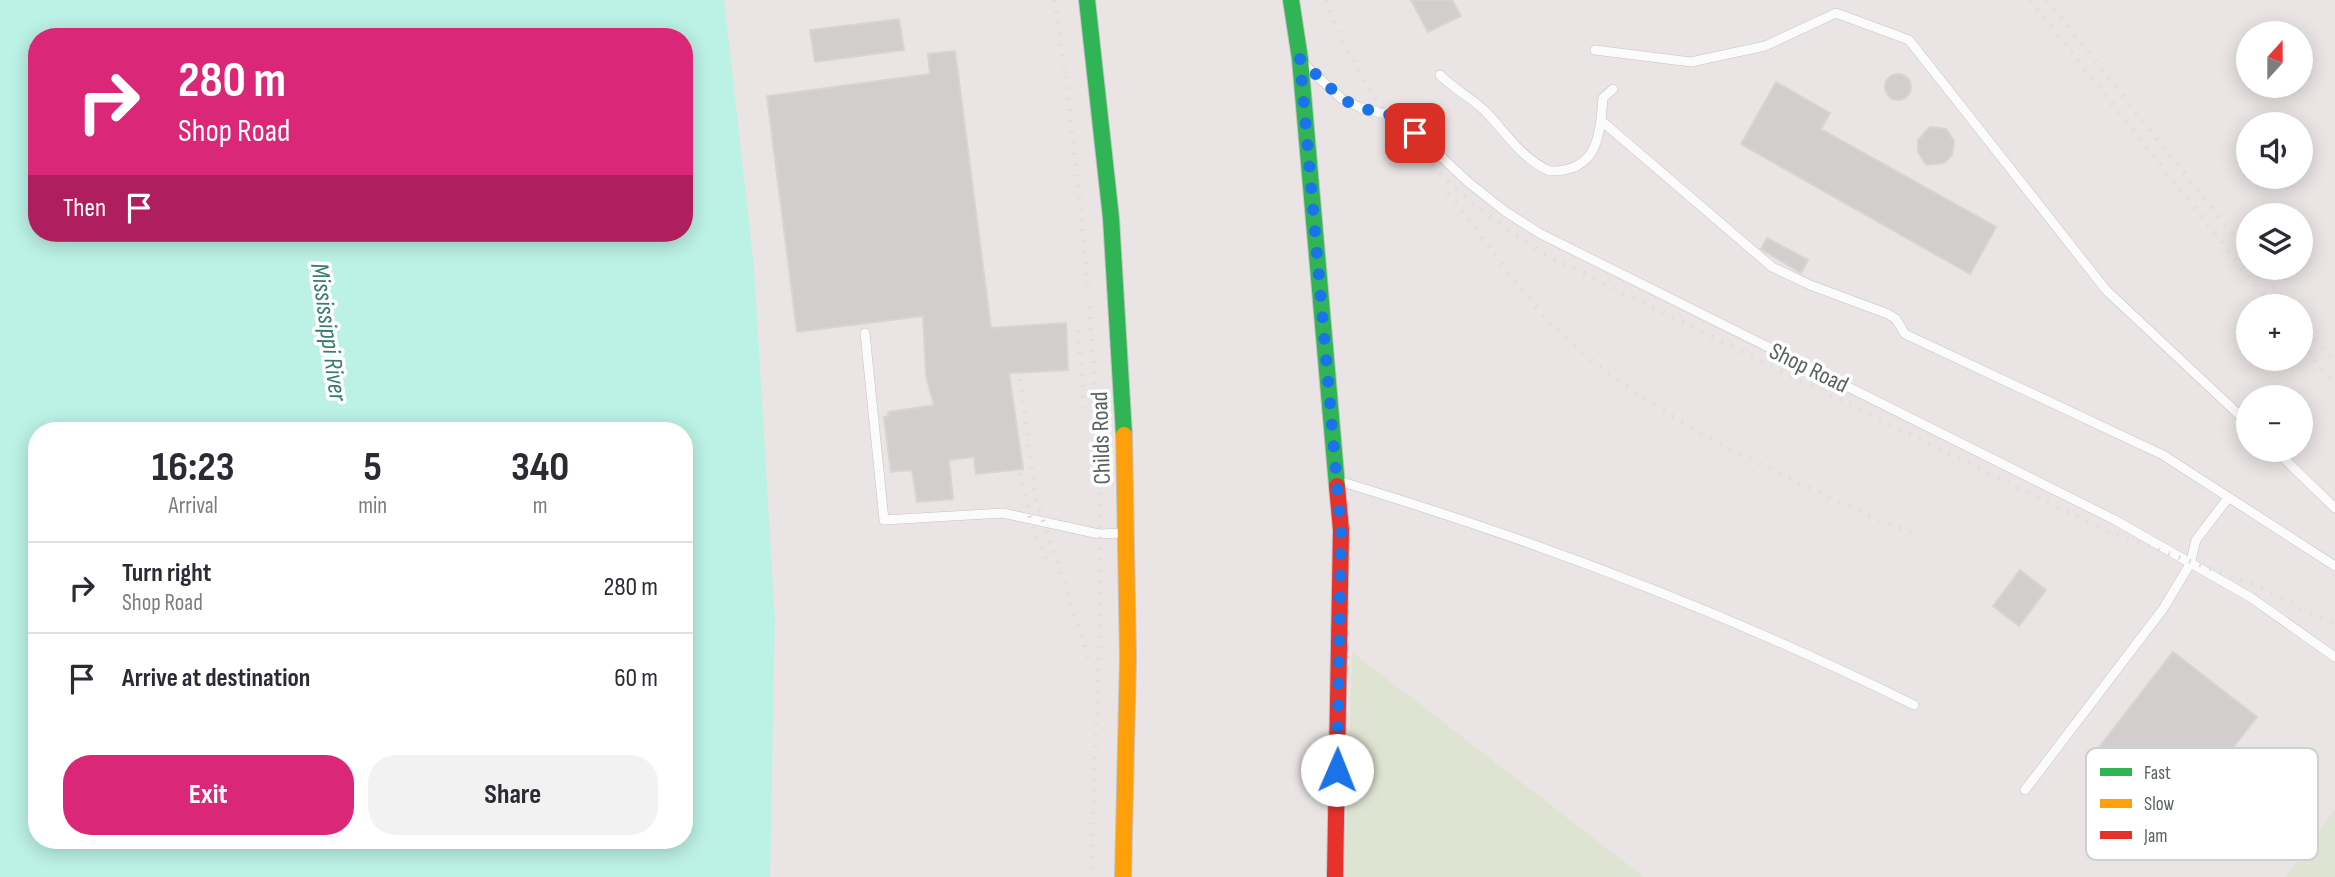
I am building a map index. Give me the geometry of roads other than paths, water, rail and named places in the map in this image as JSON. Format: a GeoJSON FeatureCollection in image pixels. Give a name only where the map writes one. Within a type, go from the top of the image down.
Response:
{"type":"FeatureCollection","features":[{"type":"Feature","properties":{"kind":"street","name":"Childs Road"},"geometry":{"type":"LineString","coordinates":[[1087,0],[1116,282],[1126,533],[1123,877]]}},
{"type":"Feature","properties":{"kind":"street"},"geometry":{"type":"LineString","coordinates":[[1291,0],[1300,59],[1341,530],[1335,877]]}},
{"type":"Feature","properties":{"kind":"lane"},"geometry":{"type":"LineString","coordinates":[[1595,50],[1691,61],[1765,46],[1836,13],[1909,40],[2106,290],[2236,413]]}},
{"type":"Feature","properties":{"kind":"lane","name":"Shop Road"},"geometry":{"type":"LineString","coordinates":[[1300,59],[1342,99],[1361,108],[1399,117],[1468,182],[1506,212],[1541,234],[2115,520],[2250,597],[2335,657]]}},
{"type":"Feature","properties":{"kind":"lane"},"geometry":{"type":"LineString","coordinates":[[1440,75],[1484,110],[1530,159],[1550,170],[1578,164],[1589,157],[1604,124],[1604,98],[1613,89]]}},
{"type":"Feature","properties":{"kind":"lane"},"geometry":{"type":"LineString","coordinates":[[1604,124],[1772,267],[1810,285],[1888,314],[1896,319],[1905,334],[2163,455],[2335,566]]}},
{"type":"Feature","properties":{"kind":"lane"},"geometry":{"type":"LineString","coordinates":[[865,333],[884,520],[1003,513],[1099,534],[1126,533]]}},
{"type":"Feature","properties":{"kind":"lane"},"geometry":{"type":"LineString","coordinates":[[2287,462],[2335,508]]}},
{"type":"Feature","properties":{"kind":"lane"},"geometry":{"type":"LineString","coordinates":[[1337,481],[1421,506],[1663,593],[1914,705]]}},
{"type":"Feature","properties":{"kind":"lane"},"geometry":{"type":"LineString","coordinates":[[2025,790],[2163,609],[2190,564],[2196,540],[2228,498]]}},
{"type":"Feature","properties":{"kind":"water","name":"Mississippi River"},"geometry":{"type":"Polygon","coordinates":[[[0,0],[724,0],[754,267],[775,620],[770,877],[0,877],[0,0]]]}},
{"type":"Feature","properties":{"kind":"railway"},"geometry":{"type":"LineString","coordinates":[[1055,0],[1081,211],[1097,423],[1100,604],[1091,877]]}},
{"type":"Feature","properties":{"kind":"railway"},"geometry":{"type":"LineString","coordinates":[[1326,0],[1363,79],[1414,147],[1444,178],[1477,206],[1548,256],[2104,530],[2255,585],[2335,625]]}},
{"type":"Feature","properties":{"kind":"railway"},"geometry":{"type":"LineString","coordinates":[[2030,0],[2263,294]]}},
{"type":"Feature","properties":{"kind":"railway"},"geometry":{"type":"LineString","coordinates":[[2047,0],[2236,239]]}},
{"type":"Feature","properties":{"kind":"railway"},"geometry":{"type":"LineString","coordinates":[[1448,193],[1536,307],[1588,357],[1630,388],[1723,445],[1917,536]]}},
{"type":"Feature","properties":{"kind":"railway"},"geometry":{"type":"LineString","coordinates":[[2268,280],[2280,294]]}},
{"type":"Feature","properties":{"kind":"railway"},"geometry":{"type":"LineString","coordinates":[[1078,330],[1085,417]]}},
{"type":"Feature","properties":{"kind":"railway"},"geometry":{"type":"LineString","coordinates":[[2313,337],[2335,364]]}},
{"type":"Feature","properties":{"kind":"railway"},"geometry":{"type":"LineString","coordinates":[[2313,358],[2335,385]]}},
{"type":"Feature","properties":{"kind":"railway"},"geometry":{"type":"LineString","coordinates":[[1020,379],[1036,499],[1092,667]]}},
{"type":"Feature","properties":{"kind":"railway"},"geometry":{"type":"LineString","coordinates":[[1019,473],[1034,532],[1050,565]]}}]}
